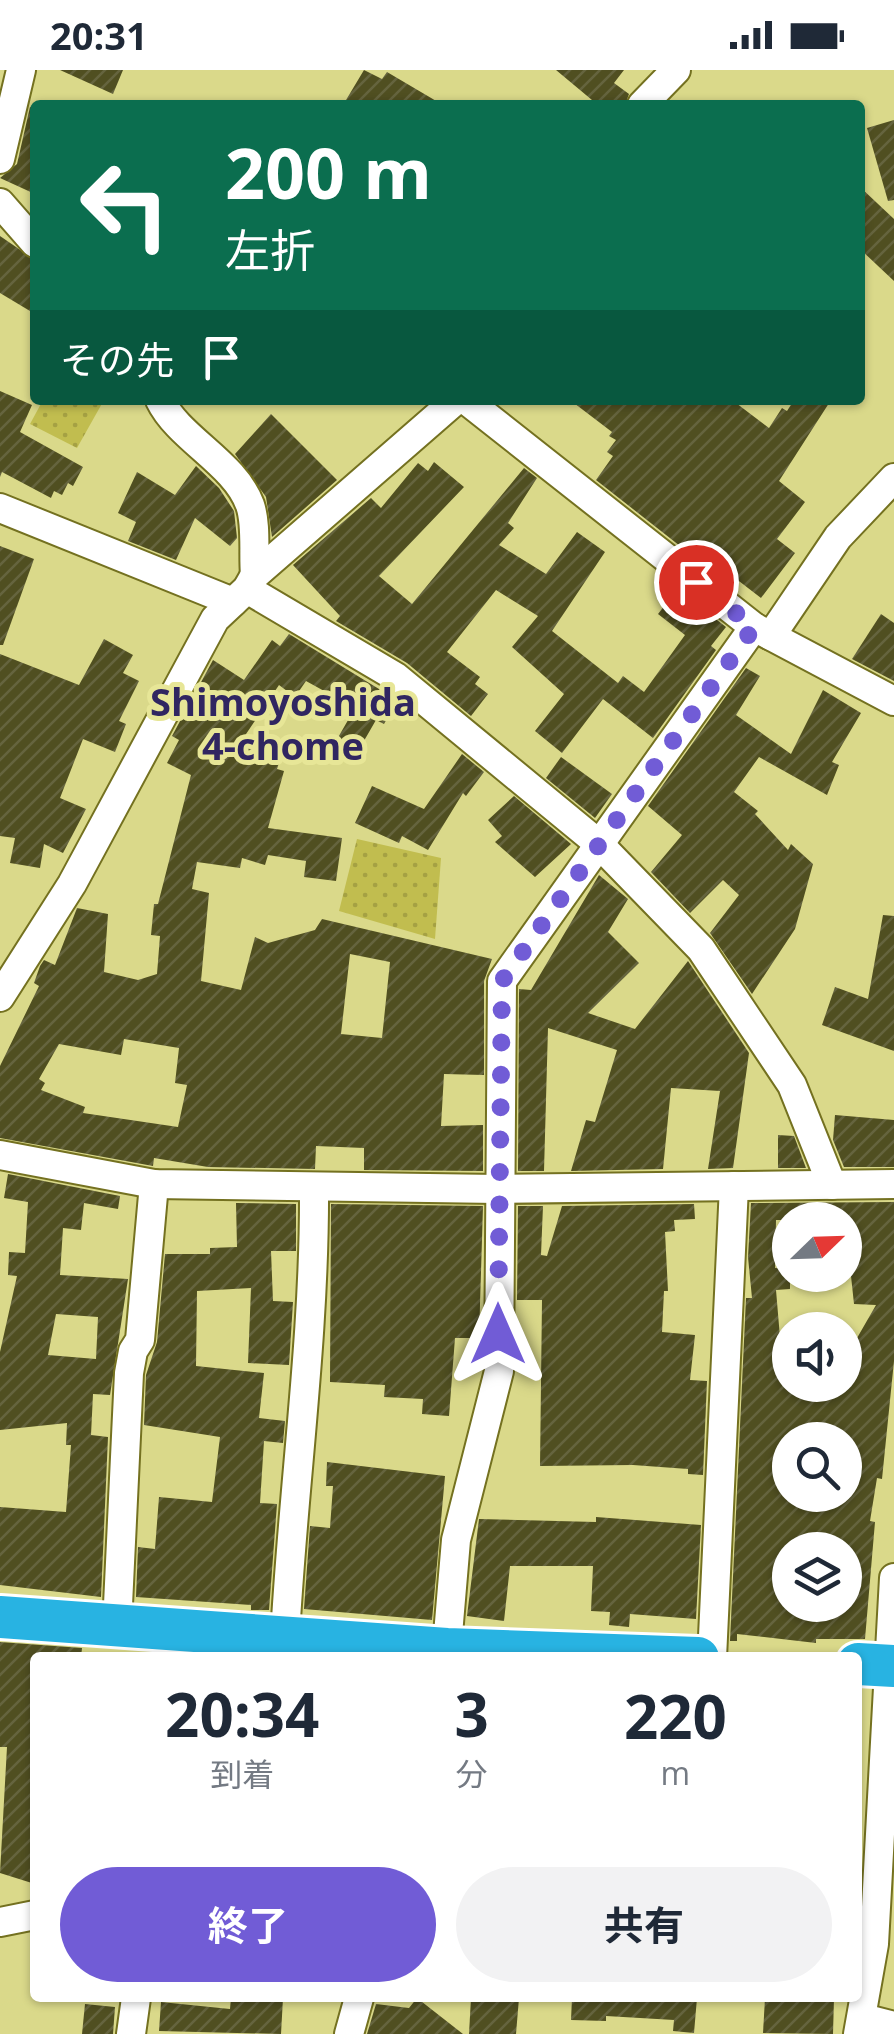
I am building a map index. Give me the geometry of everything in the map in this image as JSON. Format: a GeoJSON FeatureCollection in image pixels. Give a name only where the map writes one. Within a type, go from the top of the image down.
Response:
{"type":"FeatureCollection","features":[{"type":"Feature","properties":{"kind":"highway"},"geometry":{"type":"LineString","coordinates":[[0,1618],[117,1626],[273,1644],[428,1652]]}},
{"type":"Feature","properties":{"kind":"street"},"geometry":{"type":"LineString","coordinates":[[0,159],[21,70]]}},
{"type":"Feature","properties":{"kind":"street"},"geometry":{"type":"LineString","coordinates":[[647,100],[676,70]]}},
{"type":"Feature","properties":{"kind":"street"},"geometry":{"type":"LineString","coordinates":[[0,203],[30,239]]}},
{"type":"Feature","properties":{"kind":"street"},"geometry":{"type":"LineString","coordinates":[[162,405],[168,416],[210,453],[250,505],[245,589]]}},
{"type":"Feature","properties":{"kind":"street"},"geometry":{"type":"LineString","coordinates":[[0,997],[72,884],[215,619],[450,405]]}},
{"type":"Feature","properties":{"kind":"street"},"geometry":{"type":"LineString","coordinates":[[472,405],[762,632],[894,701]]}},
{"type":"Feature","properties":{"kind":"street"},"geometry":{"type":"LineString","coordinates":[[447,1652],[456,1540],[498,1371],[502,981],[600,844],[762,632],[838,538],[894,478]]}},
{"type":"Feature","properties":{"kind":"street"},"geometry":{"type":"LineString","coordinates":[[0,508],[245,589],[396,676],[600,844],[701,950],[792,1085],[832,1185]]}},
{"type":"Feature","properties":{"kind":"street"},"geometry":{"type":"LineString","coordinates":[[0,1155],[154,1184],[498,1189],[894,1184]]}},
{"type":"Feature","properties":{"kind":"street"},"geometry":{"type":"LineString","coordinates":[[117,1626],[129,1373],[140,1340],[154,1184]]}},
{"type":"Feature","properties":{"kind":"street"},"geometry":{"type":"LineString","coordinates":[[712,1652],[734,1186]]}},
{"type":"Feature","properties":{"kind":"street"},"geometry":{"type":"LineString","coordinates":[[273,1644],[315,1288],[314,1187]]}},
{"type":"Feature","properties":{"kind":"street"},"geometry":{"type":"LineString","coordinates":[[894,1578],[881,1665],[875,1945],[861,2026],[894,2026]]}},
{"type":"Feature","properties":{"kind":"street"},"geometry":{"type":"LineString","coordinates":[[0,1922],[30,1917]]}},
{"type":"Feature","properties":{"kind":"street"},"geometry":{"type":"LineString","coordinates":[[131,2034],[135,2002]]}},
{"type":"Feature","properties":{"kind":"street"},"geometry":{"type":"LineString","coordinates":[[348,2034],[358,2002]]}},
{"type":"Feature","properties":{"kind":"shaded area"},"geometry":{"type":"Polygon","coordinates":[[[40,405],[101,405],[77,448],[30,424],[40,405]]]}},
{"type":"Feature","properties":{"kind":"shaded area"},"geometry":{"type":"Polygon","coordinates":[[[357,839],[441,858],[435,939],[339,911],[357,839]]]}},
{"type":"Feature","properties":{"kind":"building"},"geometry":{"type":"Polygon","coordinates":[[[60,70],[123,70],[113,94],[60,70]]]}},
{"type":"Feature","properties":{"kind":"building"},"geometry":{"type":"Polygon","coordinates":[[[364,70],[382,79],[387,72],[435,100],[346,100],[364,70]]]}},
{"type":"Feature","properties":{"kind":"building"},"geometry":{"type":"Polygon","coordinates":[[[556,70],[624,70],[614,83],[629,94],[627,100],[592,100],[556,70]]]}},
{"type":"Feature","properties":{"kind":"building"},"geometry":{"type":"Polygon","coordinates":[[[30,107],[30,192],[0,178],[17,164],[30,107]]]}},
{"type":"Feature","properties":{"kind":"building"},"geometry":{"type":"Polygon","coordinates":[[[894,120],[894,200],[888,201],[867,128],[894,120]]]}},
{"type":"Feature","properties":{"kind":"building"},"geometry":{"type":"Polygon","coordinates":[[[865,192],[894,219],[894,281],[865,254],[865,192]]]}},
{"type":"Feature","properties":{"kind":"building"},"geometry":{"type":"Polygon","coordinates":[[[0,236],[30,257],[30,311],[0,293],[0,236]]]}},
{"type":"Feature","properties":{"kind":"building"},"geometry":{"type":"Polygon","coordinates":[[[0,391],[32,405],[20,432],[83,467],[73,486],[68,483],[62,495],[54,491],[51,498],[2,472],[0,477],[0,391]]]}},
{"type":"Feature","properties":{"kind":"building"},"geometry":{"type":"Polygon","coordinates":[[[577,405],[739,405],[769,428],[782,408],[787,411],[791,405],[828,405],[779,481],[805,502],[777,539],[795,553],[761,598],[722,568],[717,575],[596,480],[613,456],[607,452],[616,440],[609,436],[612,432],[577,405]]]}},
{"type":"Feature","properties":{"kind":"building"},"geometry":{"type":"Polygon","coordinates":[[[271,414],[337,480],[272,537],[266,497],[235,454],[271,414]]]}},
{"type":"Feature","properties":{"kind":"building"},"geometry":{"type":"Polygon","coordinates":[[[434,462],[464,487],[379,576],[412,604],[524,468],[537,478],[508,523],[514,528],[499,545],[546,574],[577,532],[605,552],[552,631],[618,683],[623,676],[644,692],[685,635],[658,614],[677,589],[726,627],[711,646],[716,650],[653,738],[603,699],[562,753],[535,731],[564,694],[512,647],[538,616],[496,590],[447,652],[480,677],[475,684],[488,694],[471,716],[407,663],[336,621],[340,616],[293,565],[371,498],[381,508],[418,463],[428,471],[434,462]]]}},
{"type":"Feature","properties":{"kind":"building"},"geometry":{"type":"Polygon","coordinates":[[[196,466],[219,488],[234,511],[237,538],[230,546],[195,518],[176,560],[128,541],[136,522],[118,513],[137,472],[175,495],[196,466]]]}},
{"type":"Feature","properties":{"kind":"building"},"geometry":{"type":"Polygon","coordinates":[[[0,546],[34,559],[3,645],[0,645],[0,546]]]}},
{"type":"Feature","properties":{"kind":"building"},"geometry":{"type":"Polygon","coordinates":[[[881,614],[894,623],[894,681],[852,659],[881,614]]]}},
{"type":"Feature","properties":{"kind":"building"},"geometry":{"type":"Polygon","coordinates":[[[289,634],[397,700],[384,724],[376,720],[357,753],[336,741],[355,708],[306,681],[295,697],[279,685],[244,737],[273,746],[272,751],[282,754],[277,769],[284,771],[268,828],[342,838],[336,881],[304,877],[306,861],[268,855],[265,865],[242,858],[240,868],[197,862],[192,889],[209,893],[201,981],[241,990],[255,937],[268,943],[315,930],[322,919],[492,959],[484,981],[484,1075],[444,1074],[441,1126],[483,1125],[483,1171],[364,1170],[364,1148],[316,1146],[315,1169],[208,1167],[154,1158],[153,1166],[0,1138],[0,1066],[39,986],[34,983],[40,966],[44,960],[55,965],[77,908],[108,914],[104,972],[138,980],[157,974],[160,936],[151,935],[154,904],[158,904],[191,775],[167,763],[179,740],[172,736],[213,660],[244,680],[272,640],[280,646],[289,634]],[[350,954],[341,1034],[382,1038],[390,962],[350,954]],[[124,1039],[121,1055],[59,1044],[39,1079],[45,1083],[41,1090],[85,1107],[83,1113],[178,1127],[187,1085],[175,1083],[179,1048],[124,1039]]]}},
{"type":"Feature","properties":{"kind":"building"},"geometry":{"type":"Polygon","coordinates":[[[104,639],[133,655],[123,673],[139,681],[119,721],[126,724],[115,752],[83,739],[60,798],[86,809],[63,853],[44,844],[40,868],[10,863],[15,838],[0,836],[0,654],[79,685],[104,639]]]}},
{"type":"Feature","properties":{"kind":"building"},"geometry":{"type":"Polygon","coordinates":[[[746,668],[760,676],[736,715],[791,754],[823,690],[861,713],[832,762],[839,765],[827,795],[759,757],[734,792],[758,811],[755,814],[788,850],[791,844],[813,864],[795,929],[752,994],[710,933],[739,895],[723,880],[690,913],[651,872],[682,835],[648,806],[746,668]]]}},
{"type":"Feature","properties":{"kind":"building"},"geometry":{"type":"Polygon","coordinates":[[[462,754],[484,772],[466,796],[463,793],[428,850],[402,836],[399,843],[355,823],[372,786],[424,809],[462,754]]]}},
{"type":"Feature","properties":{"kind":"building"},"geometry":{"type":"Polygon","coordinates":[[[561,757],[612,794],[595,818],[546,778],[561,757]]]}},
{"type":"Feature","properties":{"kind":"building"},"geometry":{"type":"Polygon","coordinates":[[[514,796],[571,844],[535,877],[495,842],[502,836],[488,820],[514,796]]]}},
{"type":"Feature","properties":{"kind":"building"},"geometry":{"type":"Polygon","coordinates":[[[599,875],[628,899],[608,932],[639,963],[588,1013],[635,1029],[688,961],[749,1053],[733,1168],[708,1169],[720,1091],[671,1088],[663,1169],[571,1171],[586,1120],[595,1122],[617,1050],[548,1028],[544,1171],[518,1171],[519,989],[531,990],[599,875]]]}},
{"type":"Feature","properties":{"kind":"building"},"geometry":{"type":"Polygon","coordinates":[[[883,915],[894,916],[894,1051],[822,1025],[835,987],[868,999],[883,915]]]}},
{"type":"Feature","properties":{"kind":"building"},"geometry":{"type":"Polygon","coordinates":[[[835,1115],[894,1120],[894,1167],[844,1167],[833,1140],[835,1115]]]}},
{"type":"Feature","properties":{"kind":"building"},"geometry":{"type":"Polygon","coordinates":[[[778,1135],[794,1136],[806,1168],[778,1168],[778,1135]]]}},
{"type":"Feature","properties":{"kind":"building"},"geometry":{"type":"Polygon","coordinates":[[[8,1174],[120,1196],[118,1209],[84,1203],[81,1230],[63,1228],[60,1275],[128,1279],[110,1395],[93,1394],[91,1435],[108,1437],[101,1597],[0,1585],[0,1507],[66,1512],[71,1445],[66,1445],[67,1423],[0,1430],[0,1352],[17,1276],[8,1275],[9,1252],[25,1253],[28,1202],[4,1198],[8,1174]],[[56,1314],[48,1355],[96,1359],[98,1317],[56,1314]]]}},
{"type":"Feature","properties":{"kind":"building"},"geometry":{"type":"Polygon","coordinates":[[[862,1202],[894,1202],[894,1361],[882,1479],[877,1478],[870,1521],[875,1522],[865,1639],[816,1639],[816,1643],[737,1634],[737,1641],[730,1641],[746,1298],[752,1298],[748,1257],[751,1203],[772,1203],[772,1292],[776,1292],[778,1312],[772,1312],[772,1402],[862,1402],[862,1329],[876,1305],[854,1304],[853,1292],[862,1292],[862,1202]]]}},
{"type":"Feature","properties":{"kind":"building"},"geometry":{"type":"Polygon","coordinates":[[[236,1203],[296,1204],[296,1251],[271,1251],[273,1301],[293,1302],[289,1365],[248,1363],[251,1288],[197,1291],[196,1366],[264,1373],[259,1418],[285,1421],[283,1443],[264,1441],[260,1503],[277,1504],[269,1610],[251,1610],[251,1605],[136,1597],[138,1547],[155,1549],[159,1497],[212,1502],[220,1437],[144,1425],[146,1375],[157,1342],[165,1254],[210,1254],[210,1248],[237,1247],[236,1203]]]}},
{"type":"Feature","properties":{"kind":"building"},"geometry":{"type":"Polygon","coordinates":[[[331,1204],[483,1206],[479,1338],[455,1338],[449,1416],[422,1414],[423,1399],[384,1397],[385,1385],[330,1382],[331,1204]]]}},
{"type":"Feature","properties":{"kind":"building"},"geometry":{"type":"Polygon","coordinates":[[[694,1204],[695,1219],[674,1220],[675,1231],[665,1232],[668,1291],[664,1291],[662,1332],[695,1335],[690,1380],[707,1381],[703,1475],[688,1474],[688,1469],[633,1465],[540,1466],[542,1300],[517,1300],[518,1206],[543,1206],[541,1255],[547,1256],[562,1206],[694,1204]]]}},
{"type":"Feature","properties":{"kind":"building"},"geometry":{"type":"Polygon","coordinates":[[[327,1462],[445,1476],[432,1620],[304,1609],[310,1526],[330,1528],[333,1486],[326,1486],[327,1462]]]}},
{"type":"Feature","properties":{"kind":"building"},"geometry":{"type":"Polygon","coordinates":[[[596,1517],[701,1525],[696,1619],[630,1614],[629,1627],[609,1625],[610,1612],[591,1611],[593,1566],[510,1566],[504,1621],[467,1616],[479,1519],[596,1522],[596,1517]]]}},
{"type":"Feature","properties":{"kind":"building"},"geometry":{"type":"Polygon","coordinates":[[[0,1642],[82,1648],[82,1652],[30,1652],[30,1882],[0,1873],[7,1747],[0,1747],[0,1642]]]}},
{"type":"Feature","properties":{"kind":"building"},"geometry":{"type":"Polygon","coordinates":[[[161,2002],[230,2009],[231,2002],[283,2002],[281,2034],[159,2031],[161,2002]]]}},
{"type":"Feature","properties":{"kind":"building"},"geometry":{"type":"Polygon","coordinates":[[[414,2002],[422,2002],[463,2034],[367,2034],[376,2004],[409,2008],[414,2002]]]}},
{"type":"Feature","properties":{"kind":"building"},"geometry":{"type":"Polygon","coordinates":[[[471,2002],[519,2002],[516,2034],[469,2034],[471,2002]]]}},
{"type":"Feature","properties":{"kind":"building"},"geometry":{"type":"Polygon","coordinates":[[[572,2002],[697,2002],[694,2033],[673,2031],[674,2020],[606,2016],[606,2021],[571,2020],[572,2002]]]}},
{"type":"Feature","properties":{"kind":"building"},"geometry":{"type":"Polygon","coordinates":[[[765,2002],[834,2002],[833,2034],[763,2033],[765,2002]]]}},
{"type":"Feature","properties":{"kind":"building"},"geometry":{"type":"Polygon","coordinates":[[[85,2004],[115,2007],[113,2034],[82,2034],[85,2004]]]}},
{"type":"Feature","properties":{"kind":"district","name":"Shimoyoshida 4-chome"},"geometry":{"type":"Point","coordinates":[283,723]}},
{"type":"Feature","properties":{"kind":"route"},"geometry":{"type":"LineString","coordinates":[[498,1334],[502,981],[754,627],[696,582]]}}]}
